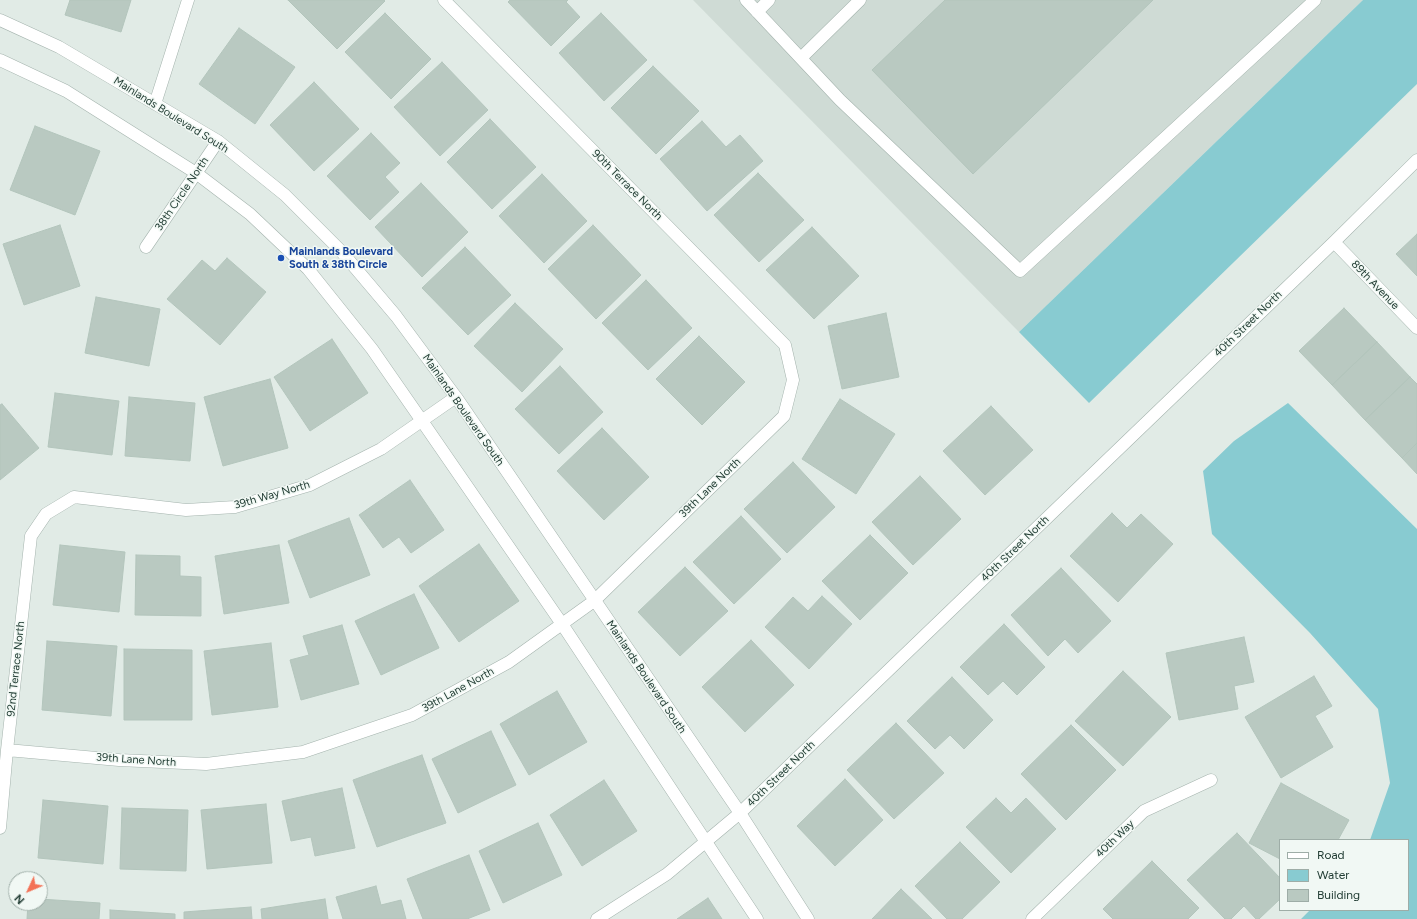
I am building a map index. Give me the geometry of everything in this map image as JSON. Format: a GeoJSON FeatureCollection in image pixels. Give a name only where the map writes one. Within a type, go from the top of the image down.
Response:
{"type":"FeatureCollection","features":[{"type":"Feature","properties":{"kind":"street"},"geometry":{"type":"LineString","coordinates":[[155,104],[188,0]]}},
{"type":"Feature","properties":{"kind":"street","name":"90th Terrace North"},"geometry":{"type":"LineString","coordinates":[[444,0],[785,345],[793,380]]}},
{"type":"Feature","properties":{"kind":"street"},"geometry":{"type":"LineString","coordinates":[[746,0],[840,100],[1020,271],[1315,0]]}},
{"type":"Feature","properties":{"kind":"street"},"geometry":{"type":"LineString","coordinates":[[757,12],[770,0]]}},
{"type":"Feature","properties":{"kind":"street"},"geometry":{"type":"LineString","coordinates":[[801,58],[860,0]]}},
{"type":"Feature","properties":{"kind":"street","name":"Mainlands Boulevard South"},"geometry":{"type":"LineString","coordinates":[[0,20],[59,47],[218,141],[284,194],[340,251],[396,316],[456,397],[740,814],[808,919]]}},
{"type":"Feature","properties":{"kind":"street"},"geometry":{"type":"LineString","coordinates":[[0,60],[66,92],[196,173],[250,214],[308,269],[372,349],[422,421],[562,624],[757,919]]}},
{"type":"Feature","properties":{"kind":"street","name":"38th Circle North"},"geometry":{"type":"LineString","coordinates":[[146,247],[218,141]]}},
{"type":"Feature","properties":{"kind":"street","name":"40th Street North"},"geometry":{"type":"LineString","coordinates":[[597,919],[667,874],[740,814],[1334,242],[1417,160]]}},
{"type":"Feature","properties":{"kind":"street","name":"89th Avenue"},"geometry":{"type":"LineString","coordinates":[[1334,242],[1417,328]]}},
{"type":"Feature","properties":{"kind":"street","name":"39th Lane North"},"geometry":{"type":"LineString","coordinates":[[7,750],[118,760],[206,764],[303,752],[412,715],[509,662],[594,601],[784,416],[793,380]]}},
{"type":"Feature","properties":{"kind":"street","name":"39th Way North"},"geometry":{"type":"LineString","coordinates":[[46,514],[74,497],[186,510],[235,508],[310,485],[381,449],[456,397]]}},
{"type":"Feature","properties":{"kind":"street","name":"92nd Terrace North"},"geometry":{"type":"LineString","coordinates":[[0,828],[7,750],[31,536],[46,514]]}},
{"type":"Feature","properties":{"kind":"street","name":"40th Way"},"geometry":{"type":"LineString","coordinates":[[1032,919],[1144,811],[1211,780]]}},
{"type":"Feature","properties":{"kind":"shaded area"},"geometry":{"type":"Polygon","coordinates":[[[693,0],[1363,0],[1019,332],[693,0]]]}},
{"type":"Feature","properties":{"kind":"water"},"geometry":{"type":"Polygon","coordinates":[[[1363,0],[1417,0],[1417,84],[1089,403],[1019,332],[1363,0]]]}},
{"type":"Feature","properties":{"kind":"water"},"geometry":{"type":"Polygon","coordinates":[[[1288,403],[1417,529],[1417,919],[1301,919],[1309,911],[1409,911],[1409,839],[1370,839],[1390,783],[1378,709],[1310,633],[1212,534],[1203,471],[1234,441],[1288,403]]]}},
{"type":"Feature","properties":{"kind":"building"},"geometry":{"type":"Polygon","coordinates":[[[70,0],[131,0],[121,32],[65,15],[70,0]]]}},
{"type":"Feature","properties":{"kind":"building"},"geometry":{"type":"Polygon","coordinates":[[[288,0],[384,0],[385,1],[337,49],[288,0]]]}},
{"type":"Feature","properties":{"kind":"building"},"geometry":{"type":"Polygon","coordinates":[[[510,0],[568,0],[566,2],[580,17],[551,46],[508,2],[510,0]]]}},
{"type":"Feature","properties":{"kind":"building"},"geometry":{"type":"Polygon","coordinates":[[[945,0],[1153,0],[973,174],[872,70],[945,0]]]}},
{"type":"Feature","properties":{"kind":"building"},"geometry":{"type":"Polygon","coordinates":[[[385,13],[431,59],[391,99],[345,52],[385,13]]]}},
{"type":"Feature","properties":{"kind":"building"},"geometry":{"type":"Polygon","coordinates":[[[601,13],[647,60],[604,101],[559,53],[601,13]]]}},
{"type":"Feature","properties":{"kind":"building"},"geometry":{"type":"Polygon","coordinates":[[[239,28],[295,67],[255,124],[199,84],[239,28]]]}},
{"type":"Feature","properties":{"kind":"building"},"geometry":{"type":"Polygon","coordinates":[[[442,62],[488,110],[440,156],[394,107],[442,62]]]}},
{"type":"Feature","properties":{"kind":"building"},"geometry":{"type":"Polygon","coordinates":[[[653,66],[699,111],[656,154],[611,108],[653,66]]]}},
{"type":"Feature","properties":{"kind":"building"},"geometry":{"type":"Polygon","coordinates":[[[314,82],[359,129],[314,171],[270,125],[314,82]]]}},
{"type":"Feature","properties":{"kind":"building"},"geometry":{"type":"Polygon","coordinates":[[[490,119],[536,167],[492,209],[447,162],[490,119]]]}},
{"type":"Feature","properties":{"kind":"building"},"geometry":{"type":"Polygon","coordinates":[[[702,121],[726,147],[740,135],[763,161],[707,211],[660,159],[702,121]]]}},
{"type":"Feature","properties":{"kind":"building"},"geometry":{"type":"Polygon","coordinates":[[[35,126],[100,151],[75,215],[10,190],[35,126]]]}},
{"type":"Feature","properties":{"kind":"building"},"geometry":{"type":"Polygon","coordinates":[[[371,133],[400,163],[385,177],[399,192],[370,220],[327,176],[371,133]]]}},
{"type":"Feature","properties":{"kind":"building"},"geometry":{"type":"Polygon","coordinates":[[[758,173],[804,220],[759,262],[714,215],[758,173]]]}},
{"type":"Feature","properties":{"kind":"building"},"geometry":{"type":"Polygon","coordinates":[[[542,174],[587,221],[544,263],[499,216],[542,174]]]}},
{"type":"Feature","properties":{"kind":"building"},"geometry":{"type":"Polygon","coordinates":[[[421,183],[468,232],[422,277],[375,227],[421,183]]]}},
{"type":"Feature","properties":{"kind":"building"},"geometry":{"type":"Polygon","coordinates":[[[60,225],[80,286],[24,305],[3,244],[60,225]]]}},
{"type":"Feature","properties":{"kind":"building"},"geometry":{"type":"Polygon","coordinates":[[[593,225],[641,275],[596,319],[548,269],[593,225]]]}},
{"type":"Feature","properties":{"kind":"building"},"geometry":{"type":"Polygon","coordinates":[[[812,227],[859,276],[814,319],[766,270],[812,227]]]}},
{"type":"Feature","properties":{"kind":"building"},"geometry":{"type":"Polygon","coordinates":[[[1417,234],[1417,276],[1396,254],[1417,234]]]}},
{"type":"Feature","properties":{"kind":"building"},"geometry":{"type":"Polygon","coordinates":[[[465,247],[511,295],[468,335],[422,288],[465,247]]]}},
{"type":"Feature","properties":{"kind":"building"},"geometry":{"type":"Polygon","coordinates":[[[227,258],[266,292],[220,345],[167,299],[202,260],[215,271],[227,258]]]}},
{"type":"Feature","properties":{"kind":"building"},"geometry":{"type":"Polygon","coordinates":[[[646,280],[692,328],[648,370],[602,323],[646,280]]]}},
{"type":"Feature","properties":{"kind":"building"},"geometry":{"type":"Polygon","coordinates":[[[96,297],[160,309],[149,366],[85,353],[96,297]]]}},
{"type":"Feature","properties":{"kind":"building"},"geometry":{"type":"Polygon","coordinates":[[[515,303],[563,349],[522,392],[474,346],[515,303]]]}},
{"type":"Feature","properties":{"kind":"building"},"geometry":{"type":"Polygon","coordinates":[[[1344,308],[1377,342],[1332,385],[1299,351],[1344,308]]]}},
{"type":"Feature","properties":{"kind":"building"},"geometry":{"type":"Polygon","coordinates":[[[886,313],[899,377],[842,389],[828,326],[886,313]]]}},
{"type":"Feature","properties":{"kind":"building"},"geometry":{"type":"Polygon","coordinates":[[[699,336],[745,382],[702,425],[656,379],[699,336]]]}},
{"type":"Feature","properties":{"kind":"building"},"geometry":{"type":"Polygon","coordinates":[[[332,339],[368,393],[310,431],[274,377],[332,339]]]}},
{"type":"Feature","properties":{"kind":"building"},"geometry":{"type":"Polygon","coordinates":[[[1377,342],[1410,377],[1365,420],[1332,385],[1377,342]]]}},
{"type":"Feature","properties":{"kind":"building"},"geometry":{"type":"Polygon","coordinates":[[[560,366],[603,412],[559,454],[515,409],[560,366]]]}},
{"type":"Feature","properties":{"kind":"building"},"geometry":{"type":"Polygon","coordinates":[[[1410,377],[1417,384],[1417,443],[1402,458],[1365,420],[1410,377]]]}},
{"type":"Feature","properties":{"kind":"building"},"geometry":{"type":"Polygon","coordinates":[[[270,379],[288,448],[223,466],[204,397],[270,379]]]}},
{"type":"Feature","properties":{"kind":"building"},"geometry":{"type":"Polygon","coordinates":[[[55,393],[119,401],[112,455],[48,447],[55,393]]]}},
{"type":"Feature","properties":{"kind":"building"},"geometry":{"type":"Polygon","coordinates":[[[129,397],[195,403],[190,461],[125,456],[129,397]]]}},
{"type":"Feature","properties":{"kind":"building"},"geometry":{"type":"Polygon","coordinates":[[[840,399],[895,434],[856,494],[802,459],[840,399]]]}},
{"type":"Feature","properties":{"kind":"building"},"geometry":{"type":"Polygon","coordinates":[[[2,404],[39,448],[0,480],[0,405],[2,404]]]}},
{"type":"Feature","properties":{"kind":"building"},"geometry":{"type":"Polygon","coordinates":[[[991,406],[1033,450],[985,495],[943,451],[991,406]]]}},
{"type":"Feature","properties":{"kind":"building"},"geometry":{"type":"Polygon","coordinates":[[[602,428],[649,477],[604,520],[557,471],[602,428]]]}},
{"type":"Feature","properties":{"kind":"building"},"geometry":{"type":"Polygon","coordinates":[[[1417,443],[1417,474],[1402,458],[1417,443]]]}},
{"type":"Feature","properties":{"kind":"building"},"geometry":{"type":"Polygon","coordinates":[[[793,462],[835,507],[787,553],[744,509],[793,462]]]}},
{"type":"Feature","properties":{"kind":"building"},"geometry":{"type":"Polygon","coordinates":[[[920,476],[961,519],[913,565],[872,522],[920,476]]]}},
{"type":"Feature","properties":{"kind":"building"},"geometry":{"type":"Polygon","coordinates":[[[410,480],[444,530],[411,553],[399,537],[383,548],[359,515],[410,480]]]}},
{"type":"Feature","properties":{"kind":"building"},"geometry":{"type":"Polygon","coordinates":[[[1112,513],[1127,528],[1141,514],[1173,544],[1118,602],[1070,556],[1112,513]]]}},
{"type":"Feature","properties":{"kind":"building"},"geometry":{"type":"Polygon","coordinates":[[[741,516],[781,559],[734,604],[693,562],[741,516]]]}},
{"type":"Feature","properties":{"kind":"building"},"geometry":{"type":"Polygon","coordinates":[[[349,518],[370,575],[310,598],[288,541],[349,518]]]}},
{"type":"Feature","properties":{"kind":"building"},"geometry":{"type":"Polygon","coordinates":[[[870,535],[908,573],[860,620],[822,581],[870,535]]]}},
{"type":"Feature","properties":{"kind":"building"},"geometry":{"type":"Polygon","coordinates":[[[479,544],[519,601],[459,642],[419,586],[479,544]]]}},
{"type":"Feature","properties":{"kind":"building"},"geometry":{"type":"Polygon","coordinates":[[[60,545],[125,552],[119,612],[53,605],[60,545]]]}},
{"type":"Feature","properties":{"kind":"building"},"geometry":{"type":"Polygon","coordinates":[[[279,545],[289,603],[224,614],[215,556],[279,545]]]}},
{"type":"Feature","properties":{"kind":"building"},"geometry":{"type":"Polygon","coordinates":[[[136,555],[180,556],[180,576],[201,577],[201,616],[135,615],[136,555]]]}},
{"type":"Feature","properties":{"kind":"building"},"geometry":{"type":"Polygon","coordinates":[[[685,567],[728,611],[680,656],[638,612],[685,567]]]}},
{"type":"Feature","properties":{"kind":"building"},"geometry":{"type":"Polygon","coordinates":[[[1061,568],[1111,621],[1078,653],[1065,639],[1048,656],[1011,615],[1061,568]]]}},
{"type":"Feature","properties":{"kind":"building"},"geometry":{"type":"Polygon","coordinates":[[[414,594],[439,648],[381,675],[355,621],[414,594]]]}},
{"type":"Feature","properties":{"kind":"building"},"geometry":{"type":"Polygon","coordinates":[[[822,596],[852,624],[809,669],[765,627],[793,597],[808,611],[822,596]]]}},
{"type":"Feature","properties":{"kind":"building"},"geometry":{"type":"Polygon","coordinates":[[[1004,624],[1045,667],[1017,695],[1003,681],[988,695],[960,667],[1004,624]]]}},
{"type":"Feature","properties":{"kind":"building"},"geometry":{"type":"Polygon","coordinates":[[[342,625],[359,684],[301,700],[290,660],[309,655],[303,636],[342,625]]]}},
{"type":"Feature","properties":{"kind":"building"},"geometry":{"type":"Polygon","coordinates":[[[1244,637],[1254,682],[1234,686],[1238,709],[1179,720],[1166,653],[1244,637]]]}},
{"type":"Feature","properties":{"kind":"building"},"geometry":{"type":"Polygon","coordinates":[[[751,640],[794,685],[745,732],[702,687],[751,640]]]}},
{"type":"Feature","properties":{"kind":"building"},"geometry":{"type":"Polygon","coordinates":[[[47,641],[117,646],[111,716],[42,710],[47,641]]]}},
{"type":"Feature","properties":{"kind":"building"},"geometry":{"type":"Polygon","coordinates":[[[271,643],[278,707],[212,715],[204,651],[271,643]]]}},
{"type":"Feature","properties":{"kind":"building"},"geometry":{"type":"Polygon","coordinates":[[[124,649],[192,650],[192,720],[124,720],[124,649]]]}},
{"type":"Feature","properties":{"kind":"building"},"geometry":{"type":"Polygon","coordinates":[[[1123,671],[1171,717],[1123,766],[1075,721],[1123,671]]]}},
{"type":"Feature","properties":{"kind":"building"},"geometry":{"type":"Polygon","coordinates":[[[1314,676],[1332,706],[1315,716],[1333,747],[1281,778],[1245,717],[1314,676]]]}},
{"type":"Feature","properties":{"kind":"building"},"geometry":{"type":"Polygon","coordinates":[[[952,677],[993,720],[964,749],[950,735],[935,749],[907,721],[952,677]]]}},
{"type":"Feature","properties":{"kind":"building"},"geometry":{"type":"Polygon","coordinates":[[[557,691],[587,742],[529,775],[500,724],[557,691]]]}},
{"type":"Feature","properties":{"kind":"building"},"geometry":{"type":"Polygon","coordinates":[[[896,723],[944,773],[894,819],[847,770],[896,723]]]}},
{"type":"Feature","properties":{"kind":"building"},"geometry":{"type":"Polygon","coordinates":[[[1071,725],[1116,770],[1066,820],[1021,774],[1071,725]]]}},
{"type":"Feature","properties":{"kind":"building"},"geometry":{"type":"Polygon","coordinates":[[[491,731],[516,785],[458,813],[432,759],[491,731]]]}},
{"type":"Feature","properties":{"kind":"building"},"geometry":{"type":"Polygon","coordinates":[[[422,755],[446,823],[377,847],[353,780],[422,755]]]}},
{"type":"Feature","properties":{"kind":"building"},"geometry":{"type":"Polygon","coordinates":[[[845,779],[883,820],[835,866],[797,826],[845,779]]]}},
{"type":"Feature","properties":{"kind":"building"},"geometry":{"type":"Polygon","coordinates":[[[604,780],[637,831],[582,866],[550,815],[604,780]]]}},
{"type":"Feature","properties":{"kind":"building"},"geometry":{"type":"Polygon","coordinates":[[[1281,783],[1349,820],[1339,839],[1279,839],[1279,858],[1249,843],[1281,783]]]}},
{"type":"Feature","properties":{"kind":"building"},"geometry":{"type":"Polygon","coordinates":[[[342,788],[355,848],[315,856],[311,837],[291,841],[282,801],[342,788]]]}},
{"type":"Feature","properties":{"kind":"building"},"geometry":{"type":"Polygon","coordinates":[[[996,798],[1011,813],[1026,798],[1056,829],[1011,873],[966,827],[996,798]]]}},
{"type":"Feature","properties":{"kind":"building"},"geometry":{"type":"Polygon","coordinates":[[[43,800],[108,806],[103,864],[38,858],[43,800]]]}},
{"type":"Feature","properties":{"kind":"building"},"geometry":{"type":"Polygon","coordinates":[[[266,804],[272,863],[207,869],[201,810],[266,804]]]}},
{"type":"Feature","properties":{"kind":"building"},"geometry":{"type":"Polygon","coordinates":[[[122,808],[188,810],[186,871],[120,869],[122,808]]]}},
{"type":"Feature","properties":{"kind":"building"},"geometry":{"type":"Polygon","coordinates":[[[538,823],[562,875],[503,903],[479,851],[538,823]]]}},
{"type":"Feature","properties":{"kind":"building"},"geometry":{"type":"Polygon","coordinates":[[[1237,833],[1279,877],[1279,900],[1259,919],[1256,919],[1244,906],[1231,919],[1225,919],[1187,880],[1237,833]]]}},
{"type":"Feature","properties":{"kind":"building"},"geometry":{"type":"Polygon","coordinates":[[[960,842],[1000,882],[962,919],[947,919],[915,886],[960,842]]]}},
{"type":"Feature","properties":{"kind":"building"},"geometry":{"type":"Polygon","coordinates":[[[469,855],[490,910],[467,919],[423,919],[407,879],[469,855]]]}},
{"type":"Feature","properties":{"kind":"building"},"geometry":{"type":"Polygon","coordinates":[[[1152,861],[1199,908],[1188,919],[1113,919],[1103,909],[1152,861]]]}},
{"type":"Feature","properties":{"kind":"building"},"geometry":{"type":"Polygon","coordinates":[[[376,886],[381,905],[401,900],[406,919],[343,919],[336,897],[376,886]]]}},
{"type":"Feature","properties":{"kind":"building"},"geometry":{"type":"Polygon","coordinates":[[[901,889],[932,919],[872,919],[901,889]]]}},
{"type":"Feature","properties":{"kind":"building"},"geometry":{"type":"Polygon","coordinates":[[[708,898],[722,919],[677,919],[708,898]]]}},
{"type":"Feature","properties":{"kind":"building"},"geometry":{"type":"Polygon","coordinates":[[[325,899],[328,919],[262,919],[261,909],[325,899]]]}},
{"type":"Feature","properties":{"kind":"building"},"geometry":{"type":"Polygon","coordinates":[[[48,900],[100,903],[99,919],[27,919],[28,911],[48,911],[48,900]]]}},
{"type":"Feature","properties":{"kind":"building"},"geometry":{"type":"Polygon","coordinates":[[[251,907],[252,919],[184,919],[184,912],[251,907]]]}},
{"type":"Feature","properties":{"kind":"building"},"geometry":{"type":"Polygon","coordinates":[[[110,910],[175,914],[175,919],[110,919],[110,910]]]}},
{"type":"Feature","properties":{"kind":"place","name":"Mainlands Boulevard South & 38th Circle"},"geometry":{"type":"Point","coordinates":[281,258]}}]}
